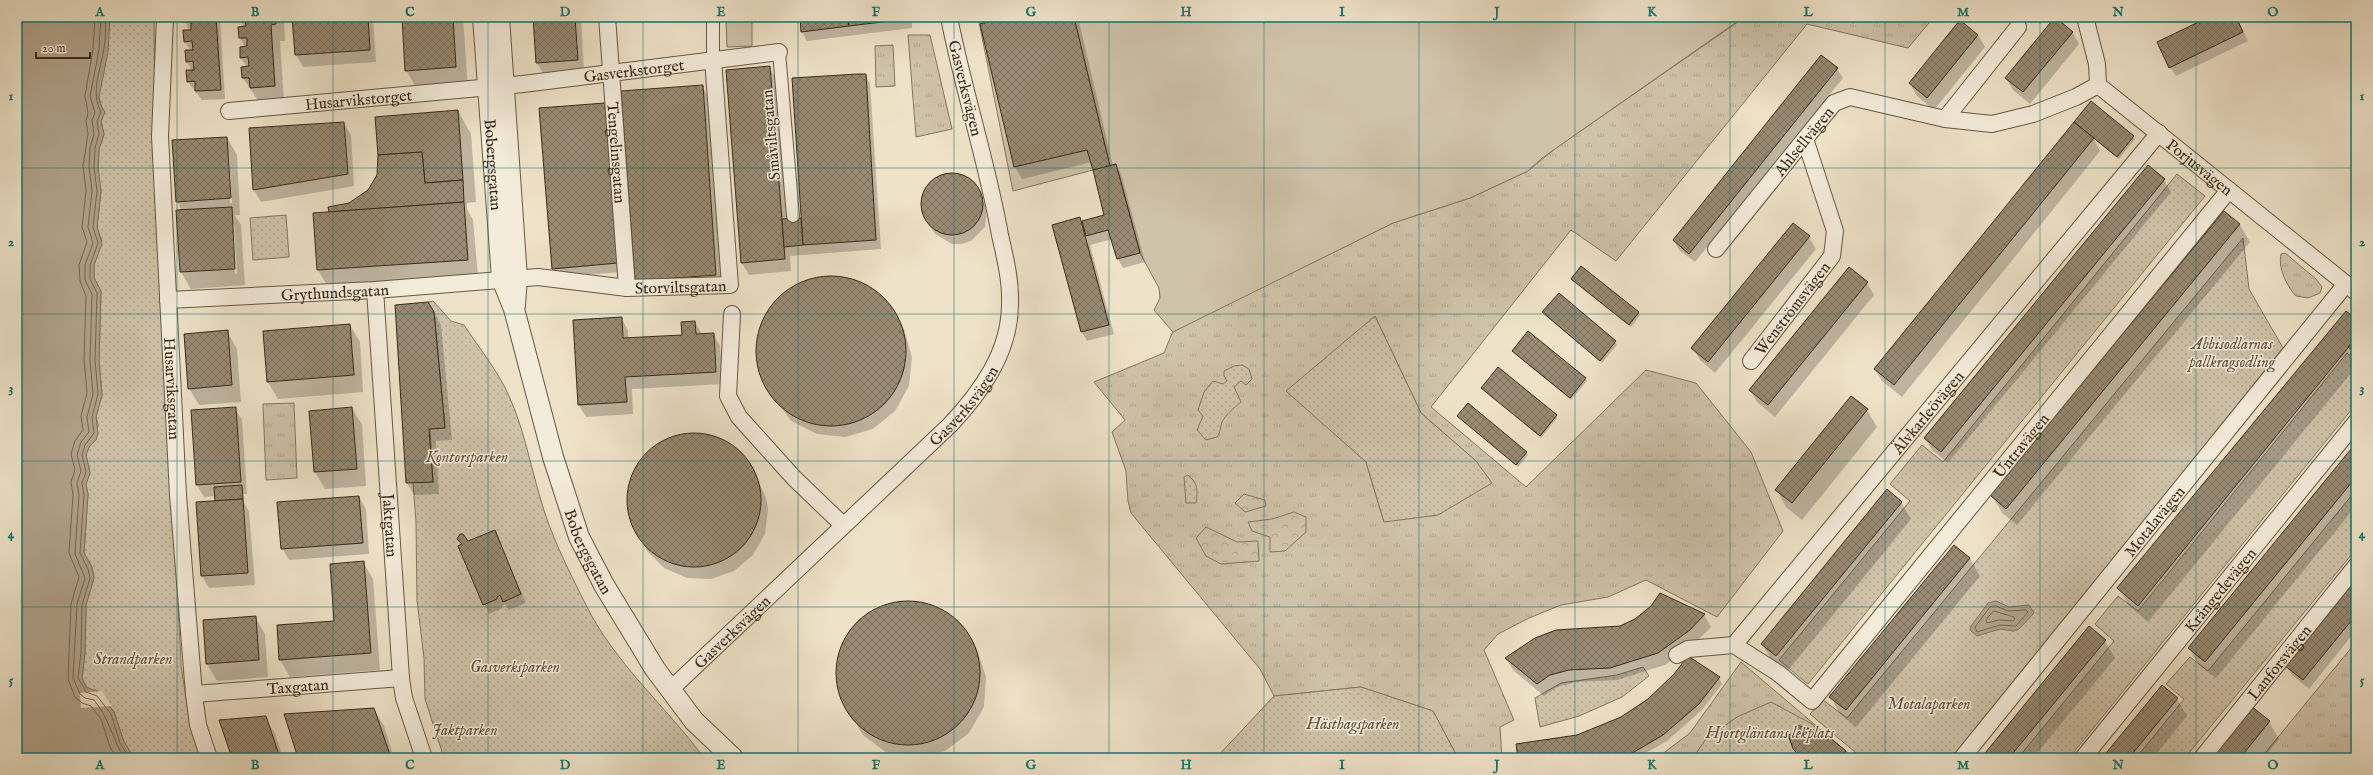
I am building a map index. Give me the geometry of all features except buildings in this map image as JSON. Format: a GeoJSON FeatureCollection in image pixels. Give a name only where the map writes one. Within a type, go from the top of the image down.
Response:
{"type":"FeatureCollection","features":[{"type":"Feature","properties":{"kind":"street","name":"Husarviksgatan"},"geometry":{"type":"LineString","coordinates":[[165,17],[160,136],[178,495],[194,694],[198,724],[208,758]]}},
{"type":"Feature","properties":{"kind":"street","name":"Bobergsgatan"},"geometry":{"type":"LineString","coordinates":[[483,17],[496,86]]}},
{"type":"Feature","properties":{"kind":"street","name":"Bobergsgatan"},"geometry":{"type":"LineString","coordinates":[[499,17],[496,86],[509,278],[514,309],[553,456],[579,537],[631,632],[670,690],[694,721],[733,758]]}},
{"type":"Feature","properties":{"kind":"street","name":"Tengelinsgatan"},"geometry":{"type":"LineString","coordinates":[[607,17],[610,74],[627,288]]}},
{"type":"Feature","properties":{"kind":"street"},"geometry":{"type":"LineString","coordinates":[[713,17],[713,60]]}},
{"type":"Feature","properties":{"kind":"street","name":"Gasverksvägen"},"geometry":{"type":"LineString","coordinates":[[670,690],[968,406],[984,385],[997,360],[1006,329],[1010,304],[1001,239],[949,17]]}},
{"type":"Feature","properties":{"kind":"street"},"geometry":{"type":"LineString","coordinates":[[2085,17],[2096,64],[2098,85]]}},
{"type":"Feature","properties":{"kind":"street"},"geometry":{"type":"LineString","coordinates":[[1944,119],[2018,27]]}},
{"type":"Feature","properties":{"kind":"street","name":"Gasverkstorget"},"geometry":{"type":"LineString","coordinates":[[496,86],[610,74],[779,52]]}},
{"type":"Feature","properties":{"kind":"street","name":"Småviltsgatan"},"geometry":{"type":"LineString","coordinates":[[779,52],[793,216]]}},
{"type":"Feature","properties":{"kind":"street","name":"Storviltsgatan"},"geometry":{"type":"LineString","coordinates":[[509,278],[538,277],[627,288],[730,285],[713,60]]}},
{"type":"Feature","properties":{"kind":"street","name":"Ahlsellvägen"},"geometry":{"type":"LineString","coordinates":[[1716,249],[1834,103],[1850,97],[1944,119],[1992,124],[2033,114],[2076,97],[2098,85]]}},
{"type":"Feature","properties":{"kind":"street","name":"Porjusvägen"},"geometry":{"type":"LineString","coordinates":[[2098,85],[2351,288]]}},
{"type":"Feature","properties":{"kind":"street","name":"Husarvikstorget"},"geometry":{"type":"LineString","coordinates":[[229,111],[496,86]]}},
{"type":"Feature","properties":{"kind":"street","name":"Älvkarleövägen"},"geometry":{"type":"LineString","coordinates":[[1734,646],[2159,133]]}},
{"type":"Feature","properties":{"kind":"street","name":"Wenströmsvägen"},"geometry":{"type":"LineString","coordinates":[[1751,361],[1832,256],[1835,231],[1805,139]]}},
{"type":"Feature","properties":{"kind":"street","name":"Untravägen"},"geometry":{"type":"LineString","coordinates":[[1734,646],[1778,673],[1812,701],[2229,190]]}},
{"type":"Feature","properties":{"kind":"street","name":"Grythundsgatan"},"geometry":{"type":"LineString","coordinates":[[168,300],[375,290],[509,278]]}},
{"type":"Feature","properties":{"kind":"street","name":"Motalavägen"},"geometry":{"type":"LineString","coordinates":[[1962,758],[2351,288]]}},
{"type":"Feature","properties":{"kind":"street","name":"Jaktgatan"},"geometry":{"type":"LineString","coordinates":[[375,290],[404,698],[424,758]]}},
{"type":"Feature","properties":{"kind":"street"},"geometry":{"type":"LineString","coordinates":[[732,314],[728,396],[736,412],[794,478],[843,525]]}},
{"type":"Feature","properties":{"kind":"street","name":"Krångedevägen"},"geometry":{"type":"LineString","coordinates":[[2083,758],[2356,422]]}},
{"type":"Feature","properties":{"kind":"street","name":"Lanforsvägen"},"geometry":{"type":"LineString","coordinates":[[2202,758],[2356,566]]}},
{"type":"Feature","properties":{"kind":"street"},"geometry":{"type":"LineString","coordinates":[[1677,655],[1688,649],[1734,646]]}},
{"type":"Feature","properties":{"kind":"street","name":"Taxgatan"},"geometry":{"type":"LineString","coordinates":[[194,694],[402,678]]}},
{"type":"Feature","properties":{"kind":"green space","name":"Strandparken"},"geometry":{"type":"Polygon","coordinates":[[[110,17],[154,17],[155,119],[181,666],[187,704],[203,758],[134,758],[124,742],[114,712],[96,690],[88,690],[82,678],[85,653],[86,605],[94,578],[92,567],[84,553],[88,494],[86,484],[90,473],[86,455],[89,447],[96,440],[98,424],[96,417],[102,395],[99,360],[101,291],[94,278],[94,265],[102,241],[97,227],[101,191],[98,176],[99,149],[104,135],[101,121],[103,112],[99,97],[110,17]]]}},
{"type":"Feature","properties":{"kind":"green space"},"geometry":{"type":"Polygon","coordinates":[[[726,17],[752,17],[752,46],[727,47],[726,17]]]}},
{"type":"Feature","properties":{"kind":"green space"},"geometry":{"type":"Polygon","coordinates":[[[978,17],[1737,17],[1738,21],[1542,158],[1528,171],[1470,198],[1393,223],[1173,332],[1154,310],[1160,298],[1159,288],[1140,253],[1116,164],[1013,191],[978,17]]]}},
{"type":"Feature","properties":{"kind":"green space"},"geometry":{"type":"Polygon","coordinates":[[[1745,17],[1934,17],[1908,48],[1807,24],[1616,261],[1571,230],[1431,407],[1526,487],[1646,370],[1696,383],[1751,452],[1783,531],[1717,617],[1646,580],[1608,597],[1561,605],[1529,618],[1498,634],[1484,650],[1514,720],[1500,727],[1502,758],[1458,758],[1433,711],[1361,687],[1274,696],[1260,669],[1131,513],[1128,501],[1126,471],[1112,432],[1125,420],[1094,382],[1164,353],[1173,331],[1393,223],[1470,198],[1528,171],[1556,148],[1745,17]],[[1375,316],[1366,462],[1384,522],[1476,461],[1421,413],[1375,316]]]}},
{"type":"Feature","properties":{"kind":"green space"},"geometry":{"type":"Polygon","coordinates":[[[908,35],[930,35],[952,129],[916,137],[908,35]]]}},
{"type":"Feature","properties":{"kind":"green space"},"geometry":{"type":"Polygon","coordinates":[[[893,45],[895,86],[876,87],[875,46],[893,45]]]}},
{"type":"Feature","properties":{"kind":"green space"},"geometry":{"type":"Polygon","coordinates":[[[2177,174],[2205,196],[1808,684],[1779,660],[1910,501],[1890,484],[1922,445],[1943,462],[2177,174]]]}},
{"type":"Feature","properties":{"kind":"green space"},"geometry":{"type":"Polygon","coordinates":[[[286,215],[289,257],[253,260],[250,218],[286,215]]]}},
{"type":"Feature","properties":{"kind":"green space","name":"Motalaparken"},"geometry":{"type":"Polygon","coordinates":[[[2243,238],[2249,289],[2283,348],[1953,758],[1862,758],[1810,714],[1823,700],[1847,718],[2243,238]]]}},
{"type":"Feature","properties":{"kind":"green space"},"geometry":{"type":"Polygon","coordinates":[[[2285,253],[2316,279],[2322,287],[2320,293],[2308,298],[2296,296],[2286,282],[2282,271],[2280,259],[2281,254],[2285,253]]]}},
{"type":"Feature","properties":{"kind":"green space","name":"Gasverksparken"},"geometry":{"type":"Polygon","coordinates":[[[433,301],[451,321],[464,325],[505,387],[519,421],[544,511],[554,538],[597,625],[625,664],[704,758],[444,758],[425,699],[424,658],[417,600],[416,522],[413,482],[433,482],[430,429],[445,427],[434,312],[428,302],[433,301]]]}},
{"type":"Feature","properties":{"kind":"green space"},"geometry":{"type":"Polygon","coordinates":[[[1375,316],[1421,413],[1476,461],[1492,483],[1438,515],[1384,522],[1366,462],[1286,391],[1375,316]]]}},
{"type":"Feature","properties":{"kind":"green space"},"geometry":{"type":"Polygon","coordinates":[[[2347,353],[2356,361],[2356,404],[2069,758],[2018,758],[2114,641],[2095,624],[2118,596],[2138,611],[2347,353]]]}},
{"type":"Feature","properties":{"kind":"green space"},"geometry":{"type":"Polygon","coordinates":[[[1242,365],[1249,369],[1252,379],[1246,385],[1241,381],[1234,387],[1241,402],[1230,411],[1224,419],[1217,437],[1206,440],[1197,430],[1203,416],[1198,410],[1204,392],[1213,381],[1223,384],[1227,381],[1224,376],[1224,371],[1234,366],[1242,365]]]}},
{"type":"Feature","properties":{"kind":"green space"},"geometry":{"type":"Polygon","coordinates":[[[294,403],[297,478],[266,480],[263,404],[294,403]]]}},
{"type":"Feature","properties":{"kind":"green space"},"geometry":{"type":"Polygon","coordinates":[[[1188,475],[1195,484],[1197,495],[1196,503],[1186,503],[1184,477],[1188,475]]]}},
{"type":"Feature","properties":{"kind":"green space"},"geometry":{"type":"Polygon","coordinates":[[[2356,490],[2356,549],[2185,758],[2136,758],[2184,699],[2166,684],[2190,657],[2208,671],[2356,490]]]}},
{"type":"Feature","properties":{"kind":"green space"},"geometry":{"type":"Polygon","coordinates":[[[1244,494],[1265,500],[1266,506],[1245,512],[1235,503],[1244,494]]]}},
{"type":"Feature","properties":{"kind":"green space"},"geometry":{"type":"Polygon","coordinates":[[[1294,512],[1306,517],[1306,532],[1285,551],[1270,552],[1270,537],[1252,531],[1248,522],[1272,519],[1294,512]]]}},
{"type":"Feature","properties":{"kind":"green space"},"geometry":{"type":"Polygon","coordinates":[[[1206,527],[1237,542],[1258,541],[1259,561],[1221,564],[1206,556],[1196,538],[1206,527]]]}},
{"type":"Feature","properties":{"kind":"green space"},"geometry":{"type":"Polygon","coordinates":[[[2356,642],[2356,758],[2261,758],[2356,642]]]}},
{"type":"Feature","properties":{"kind":"green space"},"geometry":{"type":"Polygon","coordinates":[[[1741,662],[1854,758],[1706,739],[1693,758],[1657,758],[1690,733],[1741,662]]]}},
{"type":"Feature","properties":{"kind":"green space"},"geometry":{"type":"Polygon","coordinates":[[[1643,667],[1649,676],[1622,697],[1579,716],[1540,727],[1535,698],[1561,683],[1617,675],[1643,667]]]}},
{"type":"Feature","properties":{"kind":"green space","name":"Hästhagsparken"},"geometry":{"type":"Polygon","coordinates":[[[1361,687],[1433,711],[1458,758],[1216,758],[1274,696],[1361,687]]]}},
{"type":"Feature","properties":{"kind":"green space","name":"Hjortgläntans lekplats"},"geometry":{"type":"Polygon","coordinates":[[[1771,702],[1812,724],[1851,758],[1693,758],[1706,739],[1737,717],[1771,702]]]}},
{"type":"Feature","properties":{"kind":"water"},"geometry":{"type":"Polygon","coordinates":[[[17,17],[110,17],[108,52],[99,97],[100,104],[105,112],[101,121],[104,134],[99,149],[98,167],[101,191],[97,227],[102,244],[94,265],[94,278],[101,291],[99,360],[102,395],[96,417],[98,433],[96,440],[89,447],[86,455],[90,473],[86,484],[88,494],[84,553],[92,567],[94,578],[86,605],[85,653],[82,678],[86,687],[100,693],[114,712],[124,742],[134,758],[17,758],[17,17]]]}},
{"type":"Feature","properties":{"kind":"water"},"geometry":{"type":"Polygon","coordinates":[[[1996,601],[2009,607],[2029,605],[2034,613],[2019,629],[2014,631],[2000,629],[1977,636],[1970,630],[1971,626],[1988,603],[1996,601]]]}},
{"type":"Feature","properties":{"kind":"pier"},"geometry":{"type":"Polygon","coordinates":[[[102,691],[112,706],[81,708],[80,693],[102,691]]]}},
{"type":"Feature","properties":{"kind":"park label","name":"Abbisodlarnas pallkragsodling"},"geometry":{"type":"Point","coordinates":[2232,352]}},
{"type":"Feature","properties":{"kind":"park label","name":"Kontorsparken"},"geometry":{"type":"Point","coordinates":[467,456]}},
{"type":"Feature","properties":{"kind":"park label","name":"Jaktparken"},"geometry":{"type":"Point","coordinates":[465,729]}}]}
